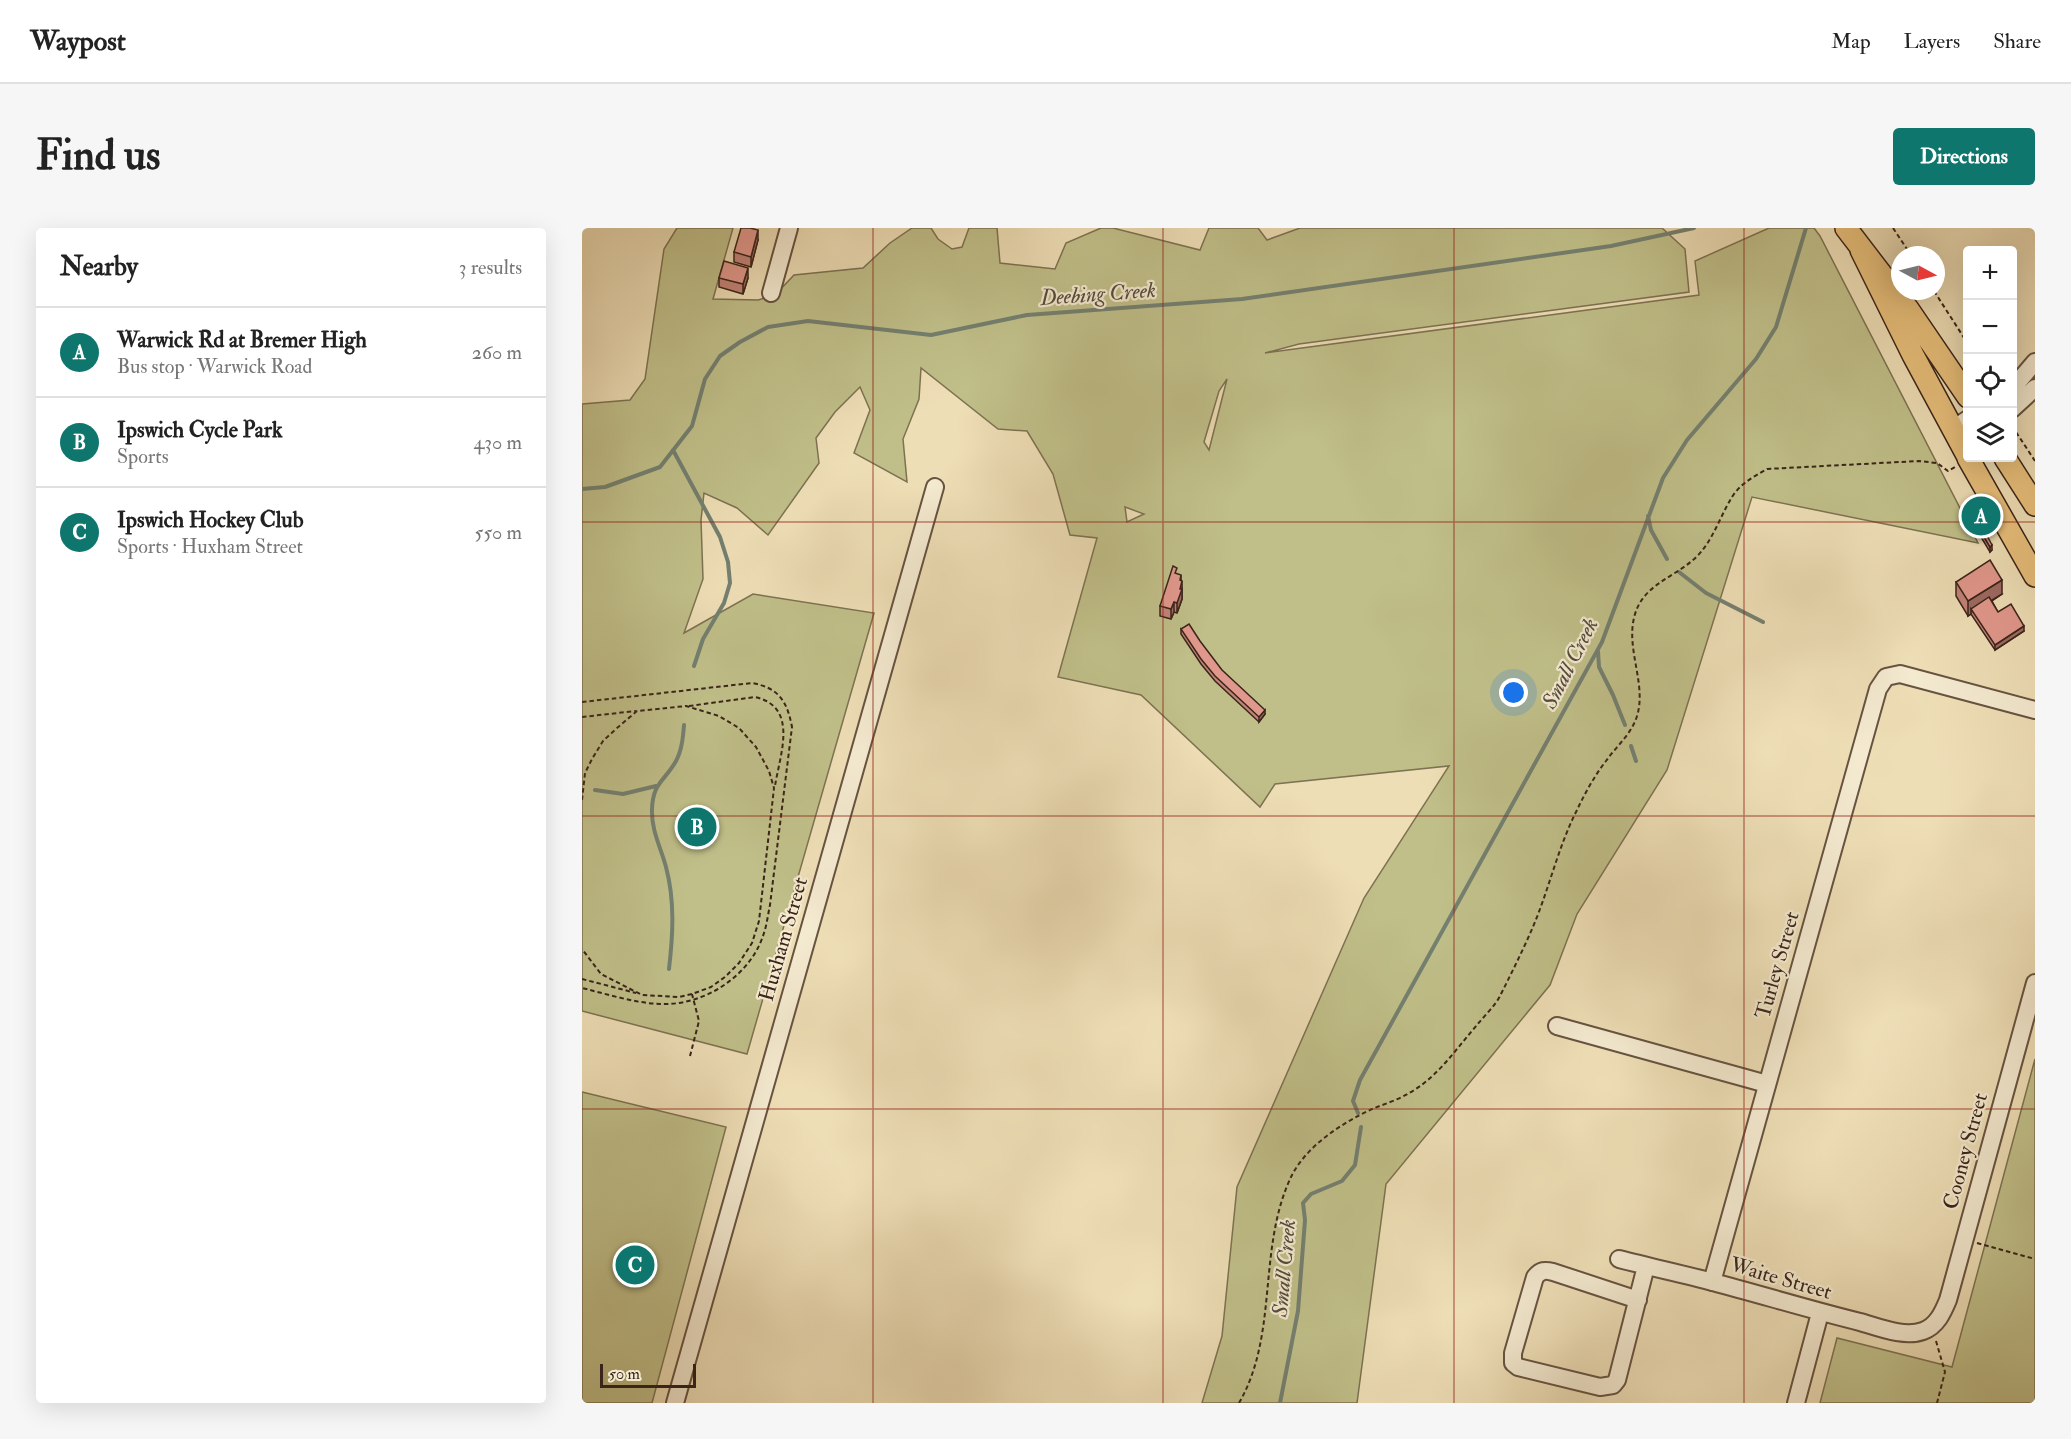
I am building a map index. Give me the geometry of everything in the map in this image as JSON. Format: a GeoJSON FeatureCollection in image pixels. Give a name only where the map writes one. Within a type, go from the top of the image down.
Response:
{"type":"FeatureCollection","features":[{"type":"Feature","properties":{"kind":"main road"},"geometry":{"type":"LineString","coordinates":[[1846,228],[1908,309],[1963,390]]}},
{"type":"Feature","properties":{"kind":"main road"},"geometry":{"type":"LineString","coordinates":[[1861,250],[1913,355],[2035,576]]}},
{"type":"Feature","properties":{"kind":"main road"},"geometry":{"type":"LineString","coordinates":[[2008,462],[2035,505]]}},
{"type":"Feature","properties":{"kind":"street"},"geometry":{"type":"LineString","coordinates":[[771,293],[789,228]]}},
{"type":"Feature","properties":{"kind":"street"},"geometry":{"type":"LineString","coordinates":[[2017,384],[2035,362]]}},
{"type":"Feature","properties":{"kind":"street"},"geometry":{"type":"LineString","coordinates":[[2014,408],[2035,388]]}},
{"type":"Feature","properties":{"kind":"street","name":"Huxham Street"},"geometry":{"type":"LineString","coordinates":[[675,1403],[935,487]]}},
{"type":"Feature","properties":{"kind":"street","name":"Turley Street"},"geometry":{"type":"LineString","coordinates":[[1712,1282],[1878,689],[1886,677],[1900,674],[2035,710]]}},
{"type":"Feature","properties":{"kind":"street","name":"Cooney Street"},"geometry":{"type":"LineString","coordinates":[[1931,1327],[1944,1311],[1948,1300],[2035,983]]}},
{"type":"Feature","properties":{"kind":"street"},"geometry":{"type":"LineString","coordinates":[[1557,1026],[1767,1084]]}},
{"type":"Feature","properties":{"kind":"street","name":"Waite Street"},"geometry":{"type":"LineString","coordinates":[[1619,1259],[1902,1332],[1922,1332],[1931,1327]]}},
{"type":"Feature","properties":{"kind":"street"},"geometry":{"type":"LineString","coordinates":[[1638,1300],[1546,1270],[1540,1272],[1535,1277],[1513,1353],[1513,1364],[1600,1387],[1613,1385],[1617,1380],[1638,1300],[1646,1266]]}},
{"type":"Feature","properties":{"kind":"street"},"geometry":{"type":"LineString","coordinates":[[1796,1403],[1820,1312]]}},
{"type":"Feature","properties":{"kind":"path"},"geometry":{"type":"LineString","coordinates":[[1893,228],[1905,246]]}},
{"type":"Feature","properties":{"kind":"path"},"geometry":{"type":"LineString","coordinates":[[1940,300],[1963,336]]}},
{"type":"Feature","properties":{"kind":"path"},"geometry":{"type":"LineString","coordinates":[[2017,437],[2035,461]]}},
{"type":"Feature","properties":{"kind":"path"},"geometry":{"type":"LineString","coordinates":[[1239,1403],[1255,1367],[1263,1333],[1273,1238],[1280,1206],[1291,1176],[1308,1152],[1322,1139],[1368,1111],[1410,1093],[1435,1074],[1499,998],[1535,922],[1554,866],[1577,810],[1603,763],[1630,730],[1637,717],[1640,693],[1633,621],[1638,604],[1652,587],[1694,559],[1718,526],[1732,496],[1748,479],[1767,469],[1919,461],[1937,463],[1948,471],[1962,444]]}},
{"type":"Feature","properties":{"kind":"path"},"geometry":{"type":"LineString","coordinates":[[582,702],[752,683],[765,686],[780,696],[789,710],[792,727],[770,905],[764,934],[749,961],[734,978],[717,990],[694,1000],[658,1004],[582,988]]}},
{"type":"Feature","properties":{"kind":"path"},"geometry":{"type":"LineString","coordinates":[[582,717],[755,697],[771,704],[783,718],[784,728],[774,788],[759,921],[752,943],[739,963],[711,987],[679,997],[642,995],[582,979]]}},
{"type":"Feature","properties":{"kind":"path"},"geometry":{"type":"LineString","coordinates":[[686,706],[719,716],[739,728],[756,747],[769,771],[774,788]]}},
{"type":"Feature","properties":{"kind":"path"},"geometry":{"type":"LineString","coordinates":[[582,800],[585,773],[603,741],[637,711]]}},
{"type":"Feature","properties":{"kind":"path"},"geometry":{"type":"LineString","coordinates":[[582,949],[602,974],[642,995]]}},
{"type":"Feature","properties":{"kind":"path"},"geometry":{"type":"LineString","coordinates":[[690,1056],[699,1021],[692,994]]}},
{"type":"Feature","properties":{"kind":"path"},"geometry":{"type":"LineString","coordinates":[[1964,1239],[2035,1259]]}},
{"type":"Feature","properties":{"kind":"path"},"geometry":{"type":"LineString","coordinates":[[1931,1327],[1946,1372],[1937,1403]]}},
{"type":"Feature","properties":{"kind":"shaded area"},"geometry":{"type":"Polygon","coordinates":[[[677,228],[733,228],[713,299],[758,300],[775,295],[794,275],[863,268],[890,243],[912,228],[931,228],[938,239],[952,249],[962,247],[969,228],[997,228],[1000,263],[1055,269],[1066,243],[1101,228],[1113,228],[1200,250],[1209,228],[1258,228],[1267,240],[1300,228],[1662,228],[1685,249],[1689,292],[1299,344],[1265,353],[1699,295],[1695,261],[1769,228],[1814,228],[1978,543],[1752,497],[1667,770],[1577,914],[1550,985],[1386,1184],[1357,1403],[1202,1403],[1222,1336],[1237,1187],[1364,898],[1449,766],[1275,784],[1260,807],[1141,695],[1058,677],[1097,538],[1070,535],[1053,474],[1027,431],[998,429],[921,368],[919,399],[903,439],[907,482],[854,453],[870,410],[860,387],[835,412],[816,438],[819,463],[768,535],[737,508],[704,493],[701,520],[703,579],[684,633],[753,594],[874,613],[747,1054],[582,1011],[582,404],[630,400],[645,379],[664,249],[677,228]],[[1227,379],[1219,391],[1204,442],[1209,450],[1227,379]],[[1125,507],[1127,522],[1144,514],[1125,507]]]}},
{"type":"Feature","properties":{"kind":"shaded area"},"geometry":{"type":"Polygon","coordinates":[[[2035,1059],[2035,1403],[1820,1403],[1837,1338],[1952,1367],[2035,1059]]]}},
{"type":"Feature","properties":{"kind":"shaded area"},"geometry":{"type":"Polygon","coordinates":[[[582,1092],[726,1127],[652,1403],[582,1403],[582,1092]]]}},
{"type":"Feature","properties":{"kind":"building"},"geometry":{"type":"Polygon","coordinates":[[[741,228],[758,230],[751,257],[734,252],[741,228]]]}},
{"type":"Feature","properties":{"kind":"building"},"geometry":{"type":"Polygon","coordinates":[[[724,261],[748,268],[743,284],[719,278],[724,261]]]}},
{"type":"Feature","properties":{"kind":"building"},"geometry":{"type":"Polygon","coordinates":[[[1984,530],[1992,545],[1990,547],[1981,532],[1984,530]]]}},
{"type":"Feature","properties":{"kind":"building"},"geometry":{"type":"Polygon","coordinates":[[[1990,560],[2002,580],[1968,601],[1956,582],[1990,560]]]}},
{"type":"Feature","properties":{"kind":"building"},"geometry":{"type":"Polygon","coordinates":[[[1173,566],[1177,568],[1175,573],[1181,575],[1180,589],[1182,589],[1177,603],[1174,602],[1171,609],[1160,606],[1173,566]]]}},
{"type":"Feature","properties":{"kind":"building"},"geometry":{"type":"Polygon","coordinates":[[[1989,597],[1998,612],[2011,604],[2024,626],[1995,645],[1971,609],[1989,597]]]}},
{"type":"Feature","properties":{"kind":"building"},"geometry":{"type":"Polygon","coordinates":[[[1189,624],[1222,670],[1265,710],[1259,717],[1215,676],[1201,659],[1181,629],[1189,624]]]}},
{"type":"Feature","properties":{"kind":"waterway","name":"Deebing Creek"},"geometry":{"type":"LineString","coordinates":[[582,489],[605,487],[660,467],[692,426],[705,379],[720,356],[768,327],[808,321],[931,335],[1027,315],[1242,299],[1611,246],[1694,228]]}},
{"type":"Feature","properties":{"kind":"waterway","name":"Small Creek"},"geometry":{"type":"LineString","coordinates":[[1358,1113],[1353,1101],[1360,1080],[1602,642],[1663,478],[1687,440],[1756,359],[1776,327],[1806,228]]}},
{"type":"Feature","properties":{"kind":"waterway"},"geometry":{"type":"LineString","coordinates":[[673,450],[720,537],[728,562],[730,583],[724,603],[703,639],[694,666]]}},
{"type":"Feature","properties":{"kind":"waterway"},"geometry":{"type":"LineString","coordinates":[[1648,516],[1651,530],[1667,559]]}},
{"type":"Feature","properties":{"kind":"waterway"},"geometry":{"type":"LineString","coordinates":[[1679,572],[1706,593],[1763,622]]}},
{"type":"Feature","properties":{"kind":"waterway"},"geometry":{"type":"LineString","coordinates":[[1598,651],[1599,667],[1625,725]]}},
{"type":"Feature","properties":{"kind":"waterway"},"geometry":{"type":"LineString","coordinates":[[669,969],[672,931],[671,892],[655,832],[652,809],[657,787],[678,757],[684,725]]}},
{"type":"Feature","properties":{"kind":"waterway"},"geometry":{"type":"LineString","coordinates":[[1631,746],[1636,761]]}},
{"type":"Feature","properties":{"kind":"waterway"},"geometry":{"type":"LineString","coordinates":[[595,790],[623,794],[656,786]]}},
{"type":"Feature","properties":{"kind":"waterway","name":"Small Creek"},"geometry":{"type":"LineString","coordinates":[[1280,1403],[1298,1311],[1305,1220],[1303,1203],[1311,1194],[1342,1181],[1355,1165],[1361,1127]]}},
{"type":"Feature","properties":{"kind":"place","name":"Warwick Rd at Bremer High"},"geometry":{"type":"Point","coordinates":[1981,516]}},
{"type":"Feature","properties":{"kind":"place","name":"Ipswich Cycle Park"},"geometry":{"type":"Point","coordinates":[697,827]}},
{"type":"Feature","properties":{"kind":"place","name":"Ipswich Hockey Club"},"geometry":{"type":"Point","coordinates":[635,1265]}}]}
